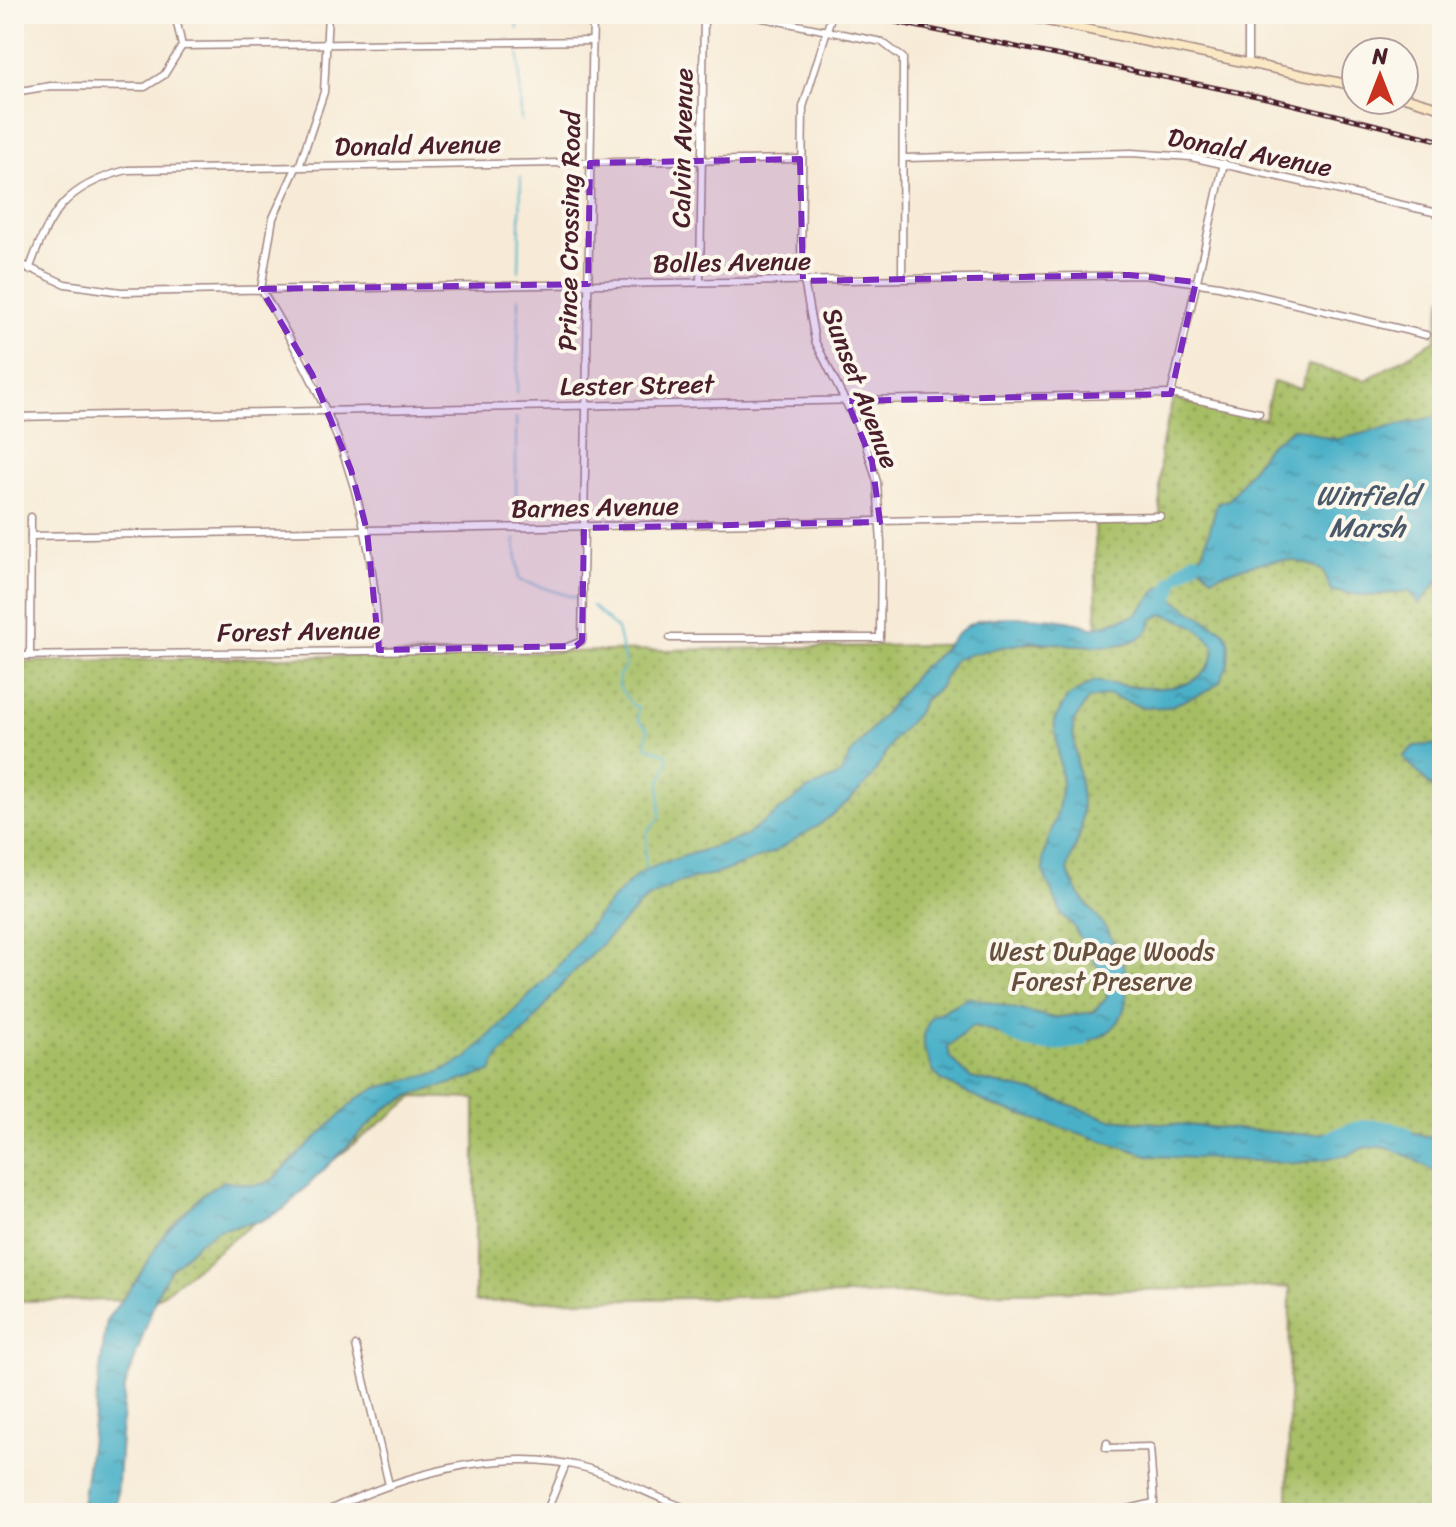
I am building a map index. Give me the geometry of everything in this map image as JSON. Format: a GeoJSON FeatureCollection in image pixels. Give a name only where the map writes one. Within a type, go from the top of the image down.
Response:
{"type":"FeatureCollection","features":[{"type":"Feature","properties":{"kind":"street"},"geometry":{"type":"LineString","coordinates":[[14,92],[51,86],[145,87],[164,75],[182,46],[175,14]]}},
{"type":"Feature","properties":{"kind":"street"},"geometry":{"type":"LineString","coordinates":[[328,14],[321,106],[267,239],[261,289],[329,410],[351,470],[367,531],[379,650]]}},
{"type":"Feature","properties":{"kind":"street","name":"Prince Crossing Road"},"geometry":{"type":"LineString","coordinates":[[582,641],[593,14]]}},
{"type":"Feature","properties":{"kind":"street","name":"Calvin Avenue"},"geometry":{"type":"LineString","coordinates":[[700,282],[704,14]]}},
{"type":"Feature","properties":{"kind":"street"},"geometry":{"type":"LineString","coordinates":[[743,14],[882,42],[899,53],[906,73],[902,278]]}},
{"type":"Feature","properties":{"kind":"street","name":"Sunset Avenue"},"geometry":{"type":"LineString","coordinates":[[670,638],[880,638],[880,522],[872,461],[815,341],[803,281],[800,159],[806,93],[832,14]]}},
{"type":"Feature","properties":{"kind":"street"},"geometry":{"type":"LineString","coordinates":[[1014,14],[1340,82]]}},
{"type":"Feature","properties":{"kind":"street"},"geometry":{"type":"LineString","coordinates":[[1248,14],[1248,62]]}},
{"type":"Feature","properties":{"kind":"street"},"geometry":{"type":"LineString","coordinates":[[182,46],[592,41]]}},
{"type":"Feature","properties":{"kind":"street"},"geometry":{"type":"LineString","coordinates":[[1420,102],[1442,108]]}},
{"type":"Feature","properties":{"kind":"street","name":"Donald Avenue"},"geometry":{"type":"LineString","coordinates":[[904,158],[1131,153],[1224,163],[1442,214]]}},
{"type":"Feature","properties":{"kind":"street","name":"Donald Avenue"},"geometry":{"type":"LineString","coordinates":[[31,272],[52,216],[63,201],[82,187],[127,170],[800,159]]}},
{"type":"Feature","properties":{"kind":"street"},"geometry":{"type":"LineString","coordinates":[[1171,394],[1224,163]]}},
{"type":"Feature","properties":{"kind":"street","name":"Bolles Avenue"},"geometry":{"type":"LineString","coordinates":[[14,261],[31,272],[65,284],[104,291],[1129,275],[1196,282],[1426,335]]}},
{"type":"Feature","properties":{"kind":"street","name":"Lester Street"},"geometry":{"type":"LineString","coordinates":[[14,417],[1171,394],[1259,413]]}},
{"type":"Feature","properties":{"kind":"street","name":"Barnes Avenue"},"geometry":{"type":"LineString","coordinates":[[31,536],[1160,516]]}},
{"type":"Feature","properties":{"kind":"street"},"geometry":{"type":"LineString","coordinates":[[30,656],[31,517]]}},
{"type":"Feature","properties":{"kind":"street","name":"Forest Avenue"},"geometry":{"type":"LineString","coordinates":[[14,656],[565,648],[582,641]]}},
{"type":"Feature","properties":{"kind":"street"},"geometry":{"type":"LineString","coordinates":[[356,1346],[389,1485]]}},
{"type":"Feature","properties":{"kind":"street"},"geometry":{"type":"LineString","coordinates":[[1107,1443],[1106,1448],[1150,1447],[1152,1459],[1154,1503],[1112,1513]]}},
{"type":"Feature","properties":{"kind":"street"},"geometry":{"type":"LineString","coordinates":[[546,1513],[566,1464]]}},
{"type":"Feature","properties":{"kind":"street"},"geometry":{"type":"LineString","coordinates":[[323,1513],[389,1485],[479,1465],[566,1464],[589,1469],[653,1497],[701,1513]]}},
{"type":"Feature","properties":{"kind":"highlighted area"},"geometry":{"type":"Polygon","coordinates":[[[800,159],[803,281],[1129,275],[1196,282],[1171,394],[847,401],[872,461],[880,522],[584,528],[582,641],[576,646],[379,650],[367,531],[351,470],[312,374],[261,289],[588,284],[590,163],[800,159]]]}},
{"type":"Feature","properties":{"kind":"green space","name":"West DuPage Woods Forest Preserve"},"geometry":{"type":"Polygon","coordinates":[[[1442,297],[1442,1513],[1288,1513],[1290,1287],[475,1302],[475,1099],[414,1097],[155,1300],[14,1301],[14,662],[1097,642],[1095,521],[1160,519],[1160,452],[1173,399],[1264,419],[1273,382],[1301,389],[1308,365],[1366,380],[1435,340],[1442,297]]]}},
{"type":"Feature","properties":{"kind":"water","name":"Winfield Marsh"},"geometry":{"type":"Polygon","coordinates":[[[1442,415],[1442,576],[1420,604],[1409,591],[1368,596],[1331,591],[1324,572],[1297,561],[1269,561],[1212,577],[1195,561],[1204,551],[1217,503],[1229,500],[1268,446],[1293,428],[1339,439],[1442,415]]]}},
{"type":"Feature","properties":{"kind":"water"},"geometry":{"type":"Polygon","coordinates":[[[1166,586],[1176,601],[1225,632],[1229,641],[1228,664],[1220,681],[1208,691],[1168,707],[1144,708],[1110,695],[1088,699],[1073,723],[1082,815],[1080,834],[1068,870],[1076,888],[1106,929],[1120,955],[1127,983],[1123,1012],[1115,1026],[1103,1035],[1072,1044],[1021,1041],[972,1026],[948,1047],[950,1058],[971,1078],[1036,1092],[1108,1119],[1297,1134],[1403,1130],[1442,1142],[1442,1176],[1397,1151],[1373,1147],[1349,1155],[1298,1163],[1151,1156],[991,1105],[943,1081],[934,1073],[924,1048],[924,1032],[931,1017],[969,997],[1053,1018],[1093,1012],[1107,998],[1104,977],[1072,924],[1062,915],[1044,874],[1043,858],[1058,810],[1062,783],[1054,721],[1067,698],[1094,681],[1147,688],[1183,685],[1198,678],[1209,666],[1215,648],[1193,626],[1163,614],[1153,619],[1147,632],[1135,640],[1120,644],[1102,646],[1035,642],[983,651],[955,659],[939,688],[923,701],[918,712],[893,740],[871,779],[819,825],[774,852],[722,872],[677,883],[646,899],[565,981],[526,1030],[499,1056],[491,1072],[412,1095],[386,1108],[284,1209],[260,1221],[218,1230],[199,1242],[170,1270],[157,1294],[124,1390],[116,1513],[81,1513],[107,1319],[133,1285],[165,1233],[203,1194],[223,1181],[255,1185],[270,1182],[358,1098],[377,1088],[440,1072],[466,1059],[552,973],[607,905],[637,875],[657,865],[744,837],[807,790],[840,775],[851,754],[922,667],[967,626],[992,618],[1030,617],[1067,621],[1092,628],[1136,615],[1160,587],[1166,586]]]}},
{"type":"Feature","properties":{"kind":"water"},"geometry":{"type":"Polygon","coordinates":[[[1442,744],[1442,798],[1403,757],[1414,746],[1442,744]]]}},
{"type":"Feature","properties":{"kind":"waterway"},"geometry":{"type":"LineString","coordinates":[[516,14],[518,29]]}},
{"type":"Feature","properties":{"kind":"waterway"},"geometry":{"type":"LineString","coordinates":[[519,55],[521,121]]}},
{"type":"Feature","properties":{"kind":"waterway"},"geometry":{"type":"LineString","coordinates":[[519,271],[521,177]]}},
{"type":"Feature","properties":{"kind":"waterway"},"geometry":{"type":"LineString","coordinates":[[517,394],[519,297]]}},
{"type":"Feature","properties":{"kind":"waterway"},"geometry":{"type":"LineString","coordinates":[[516,418],[516,516]]}},
{"type":"Feature","properties":{"kind":"waterway"},"geometry":{"type":"LineString","coordinates":[[515,539],[519,580],[576,598]]}},
{"type":"Feature","properties":{"kind":"waterway"},"geometry":{"type":"LineString","coordinates":[[1180,573],[1195,561]]}},
{"type":"Feature","properties":{"kind":"waterway"},"geometry":{"type":"LineString","coordinates":[[1167,603],[1173,581]]}},
{"type":"Feature","properties":{"kind":"waterway"},"geometry":{"type":"LineString","coordinates":[[592,606],[617,629],[626,667],[619,675],[618,685],[632,705],[638,707],[638,720],[648,729],[646,746],[667,754],[668,762],[660,783],[660,818],[647,832],[647,871]]}},
{"type":"Feature","properties":{"kind":"waterway"},"geometry":{"type":"LineString","coordinates":[[1004,1029],[1023,1040],[1041,1044],[1082,1040]]}},
{"type":"Feature","properties":{"kind":"waterway"},"geometry":{"type":"LineString","coordinates":[[1326,1140],[1365,1127],[1384,1127],[1405,1133]]}},
{"type":"Feature","properties":{"kind":"railway"},"geometry":{"type":"LineString","coordinates":[[856,14],[1271,99],[1442,141]]}}]}
